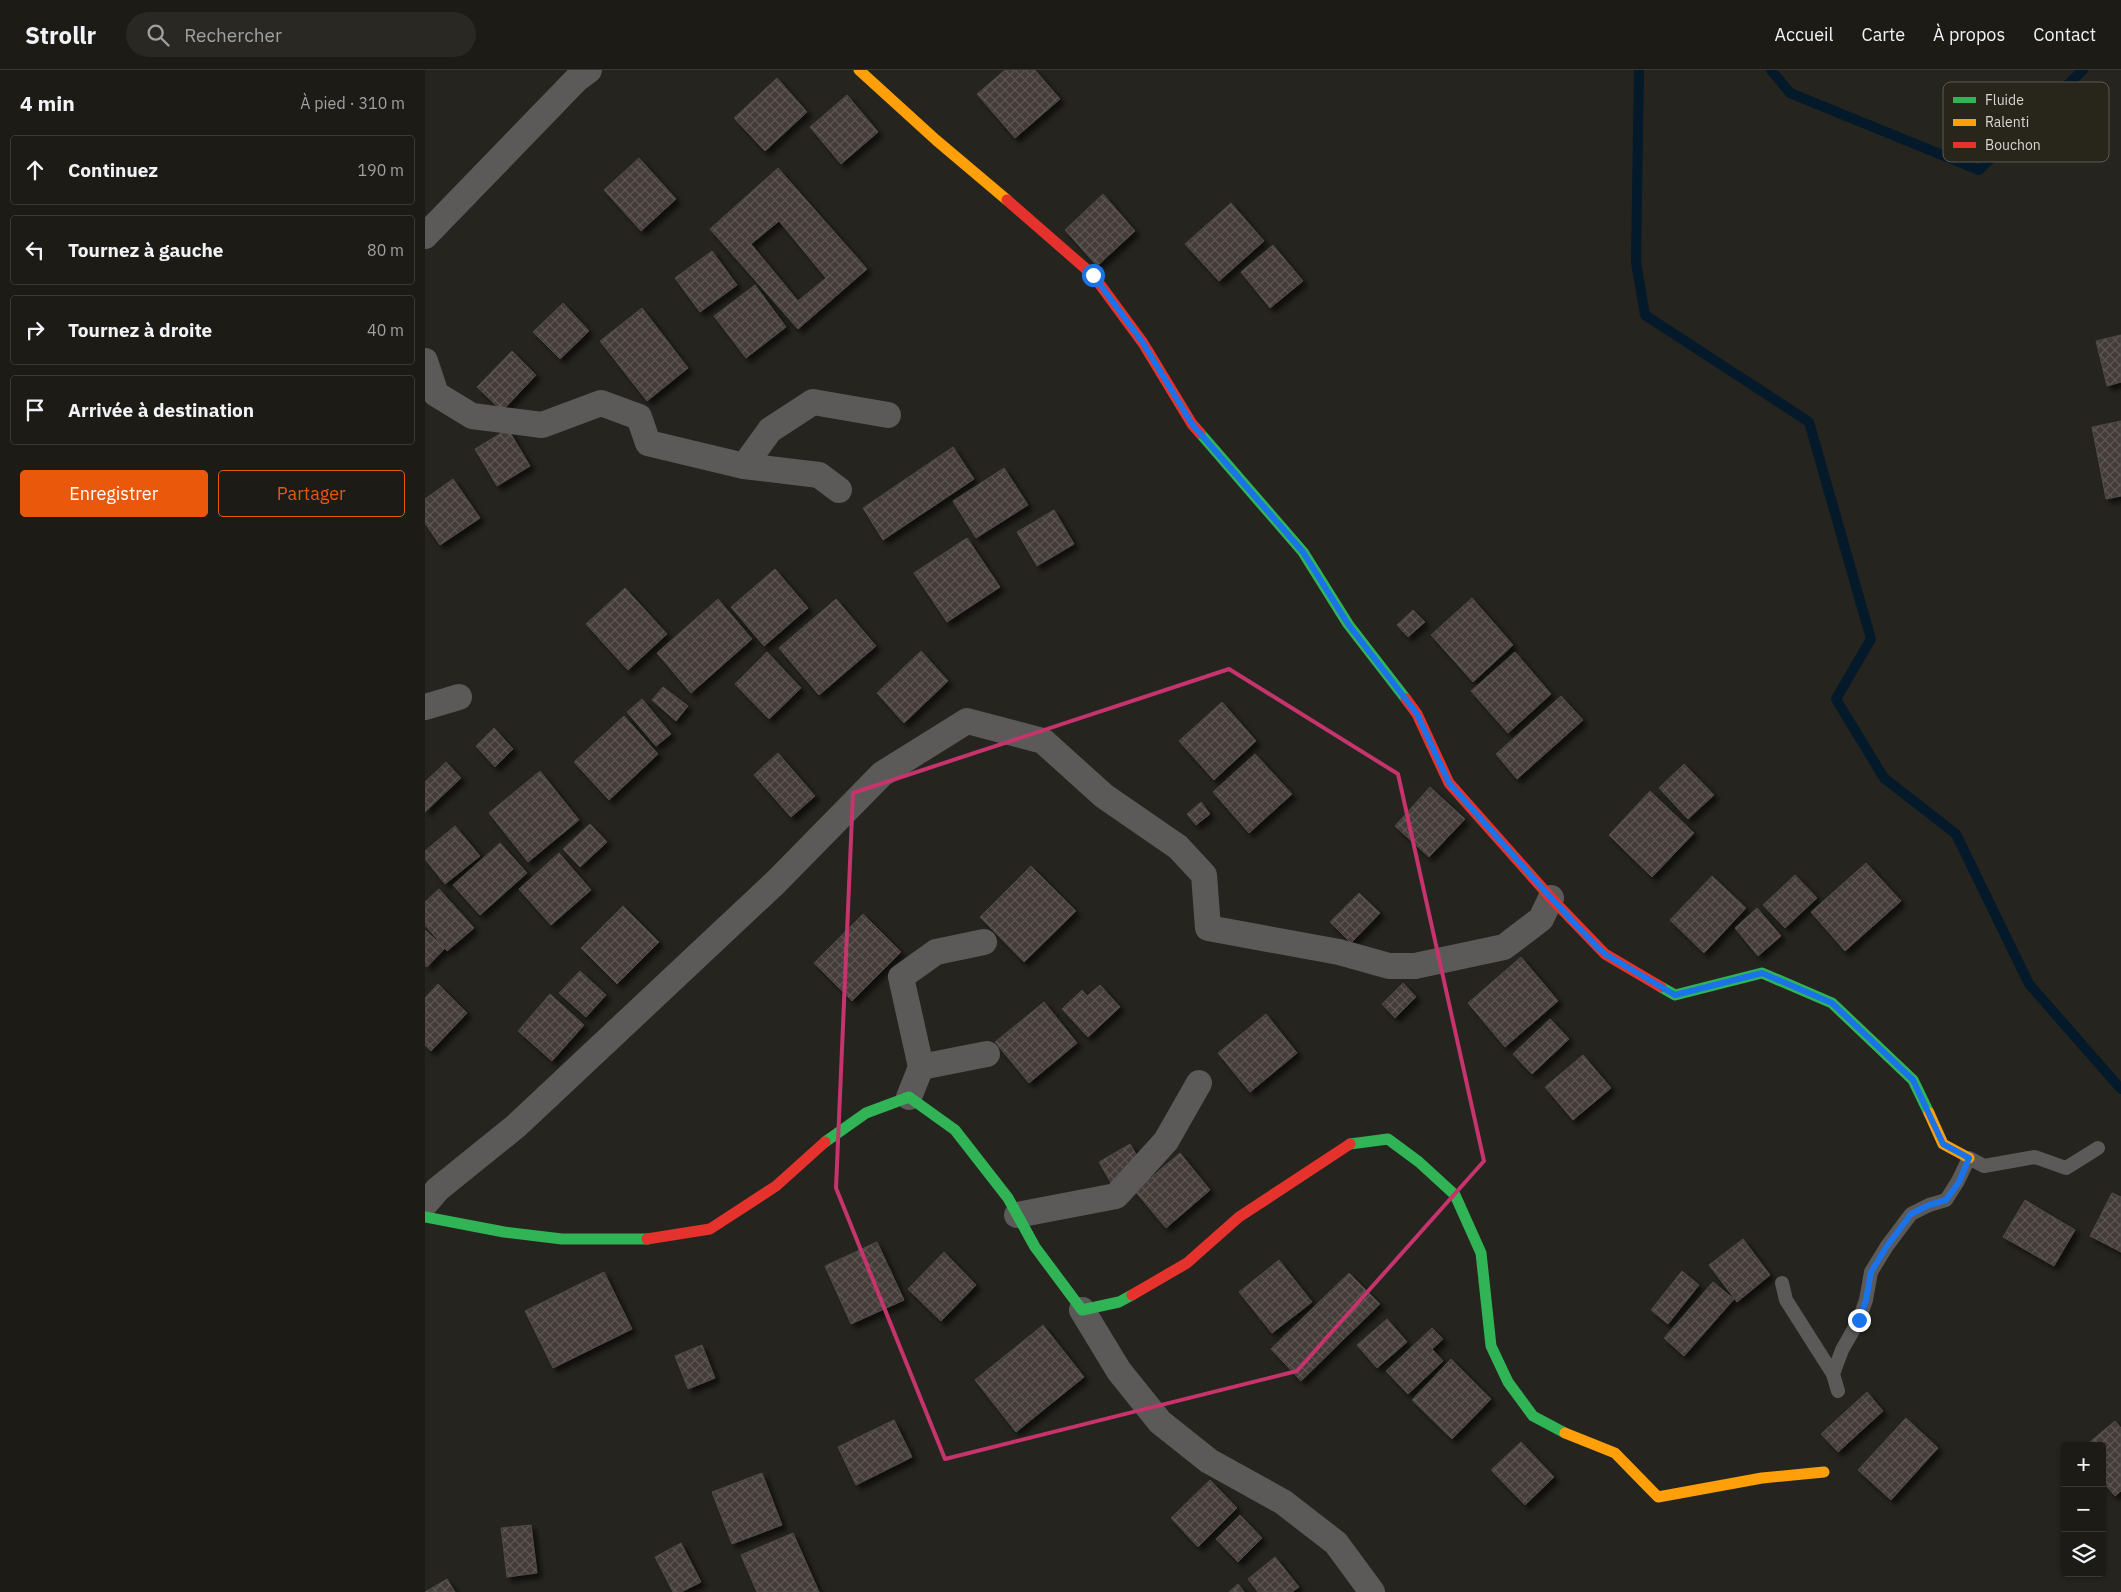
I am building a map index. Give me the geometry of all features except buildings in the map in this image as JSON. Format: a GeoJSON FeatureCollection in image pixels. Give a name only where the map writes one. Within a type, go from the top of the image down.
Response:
{"type":"FeatureCollection","features":[{"type":"Feature","properties":{"kind":"street"},"geometry":{"type":"LineString","coordinates":[[425,236],[577,79],[589,70]]}},
{"type":"Feature","properties":{"kind":"street"},"geometry":{"type":"LineString","coordinates":[[859,70],[936,140],[1039,226],[1093,275],[1143,343],[1192,424],[1303,552],[1348,624],[1417,714],[1449,783],[1551,898],[1605,954],[1675,995],[1762,973],[1832,1003],[1913,1080],[1943,1144],[1969,1158]]}},
{"type":"Feature","properties":{"kind":"street"},"geometry":{"type":"LineString","coordinates":[[425,361],[431,397],[471,416],[542,425],[601,402],[639,417],[648,443],[744,466],[819,475],[839,490]]}},
{"type":"Feature","properties":{"kind":"street"},"geometry":{"type":"LineString","coordinates":[[744,466],[770,430],[813,402],[888,415]]}},
{"type":"Feature","properties":{"kind":"street"},"geometry":{"type":"LineString","coordinates":[[425,706],[459,697]]}},
{"type":"Feature","properties":{"kind":"street"},"geometry":{"type":"LineString","coordinates":[[425,1204],[439,1190],[516,1126],[776,882],[882,774],[967,721],[1043,741],[1104,796],[1178,848],[1203,875],[1208,928],[1339,952],[1389,966],[1415,966],[1504,947],[1541,919],[1551,898]]}},
{"type":"Feature","properties":{"kind":"street"},"geometry":{"type":"LineString","coordinates":[[425,1217],[504,1232],[563,1239],[653,1239],[710,1229],[776,1186],[828,1139],[866,1113],[909,1097],[921,1067],[901,977],[936,952],[984,942]]}},
{"type":"Feature","properties":{"kind":"street"},"geometry":{"type":"LineString","coordinates":[[921,1067],[987,1054]]}},
{"type":"Feature","properties":{"kind":"street"},"geometry":{"type":"LineString","coordinates":[[1017,1215],[1116,1196],[1166,1141],[1199,1083]]}},
{"type":"Feature","properties":{"kind":"street"},"geometry":{"type":"LineString","coordinates":[[909,1097],[955,1130],[1009,1198],[1035,1247],[1082,1310],[1119,1371],[1160,1422],[1209,1461],[1283,1502],[1336,1543],[1372,1592]]}},
{"type":"Feature","properties":{"kind":"street"},"geometry":{"type":"LineString","coordinates":[[1082,1310],[1119,1302],[1187,1263],[1239,1217],[1353,1142],[1388,1139],[1419,1162],[1455,1195],[1481,1254],[1491,1346],[1508,1382],[1533,1416],[1574,1438],[1615,1454],[1658,1497],[1762,1478],[1824,1472]]}},
{"type":"Feature","properties":{"kind":"lane"},"geometry":{"type":"LineString","coordinates":[[1833,1374],[1842,1350],[1859,1320],[1871,1272],[1887,1246],[1911,1214],[1929,1205],[1946,1200],[1959,1182],[1969,1158],[1984,1166],[2035,1157],[2066,1168],[2098,1148]]}},
{"type":"Feature","properties":{"kind":"lane"},"geometry":{"type":"LineString","coordinates":[[1782,1283],[1786,1300],[1833,1374],[1838,1391]]}},
{"type":"Feature","properties":{"kind":"highlighted area"},"geometry":{"type":"Polygon","coordinates":[[[1229,669],[1398,774],[1484,1161],[1297,1371],[945,1459],[836,1188],[853,793],[1229,669]]]}},
{"type":"Feature","properties":{"kind":"waterway"},"geometry":{"type":"LineString","coordinates":[[1639,70],[1636,262],[1645,315],[1809,422],[1871,639],[1836,699],[1884,778],[1956,834],[2029,984],[2121,1089]]}},
{"type":"Feature","properties":{"kind":"waterway"},"geometry":{"type":"LineString","coordinates":[[1771,70],[1790,93],[1943,155]]}},
{"type":"Feature","properties":{"kind":"waterway"},"geometry":{"type":"LineString","coordinates":[[2071,82],[2083,70]]}},
{"type":"Feature","properties":{"kind":"waterway"},"geometry":{"type":"LineString","coordinates":[[1959,162],[1979,170],[1987,162]]}},
{"type":"Feature","properties":{"kind":"traffic: fast"},"geometry":{"type":"LineString","coordinates":[[1200,433],[1303,552],[1348,624],[1406,699]]}},
{"type":"Feature","properties":{"kind":"traffic: fast"},"geometry":{"type":"LineString","coordinates":[[1661,987],[1675,995],[1762,973],[1832,1003],[1913,1080],[1929,1113]]}},
{"type":"Feature","properties":{"kind":"traffic: fast"},"geometry":{"type":"LineString","coordinates":[[825,1142],[866,1113],[909,1097],[955,1130],[1008,1198],[1035,1247],[1082,1310],[1119,1302],[1132,1295]]}},
{"type":"Feature","properties":{"kind":"traffic: fast"},"geometry":{"type":"LineString","coordinates":[[1350,1144],[1388,1139],[1419,1162],[1455,1195],[1481,1253],[1491,1346],[1508,1382],[1533,1416],[1565,1433]]}},
{"type":"Feature","properties":{"kind":"traffic: fast"},"geometry":{"type":"LineString","coordinates":[[425,1217],[504,1232],[562,1239],[647,1239]]}},
{"type":"Feature","properties":{"kind":"traffic: slow"},"geometry":{"type":"LineString","coordinates":[[859,70],[936,140],[1007,200]]}},
{"type":"Feature","properties":{"kind":"traffic: slow"},"geometry":{"type":"LineString","coordinates":[[1929,1113],[1943,1144],[1969,1158]]}},
{"type":"Feature","properties":{"kind":"traffic: slow"},"geometry":{"type":"LineString","coordinates":[[1565,1433],[1615,1453],[1658,1497],[1762,1478],[1824,1472]]}},
{"type":"Feature","properties":{"kind":"traffic: jam"},"geometry":{"type":"LineString","coordinates":[[1007,200],[1093,275],[1143,343],[1192,424],[1200,433]]}},
{"type":"Feature","properties":{"kind":"traffic: jam"},"geometry":{"type":"LineString","coordinates":[[1406,699],[1417,714],[1449,783],[1551,898],[1605,954],[1661,987]]}},
{"type":"Feature","properties":{"kind":"traffic: jam"},"geometry":{"type":"LineString","coordinates":[[647,1239],[710,1229],[776,1186],[825,1142]]}},
{"type":"Feature","properties":{"kind":"traffic: jam"},"geometry":{"type":"LineString","coordinates":[[1132,1295],[1187,1263],[1239,1217],[1350,1144]]}},
{"type":"Feature","properties":{"kind":"route"},"geometry":{"type":"LineString","coordinates":[[1093,275],[1143,343],[1192,424],[1303,552],[1348,624],[1417,714],[1449,783],[1597,947],[1605,954],[1675,995],[1762,973],[1832,1003],[1913,1080],[1943,1144],[1969,1158],[1959,1182],[1946,1200],[1929,1205],[1911,1214],[1887,1246],[1871,1272],[1866,1300],[1859,1320]]}}]}
